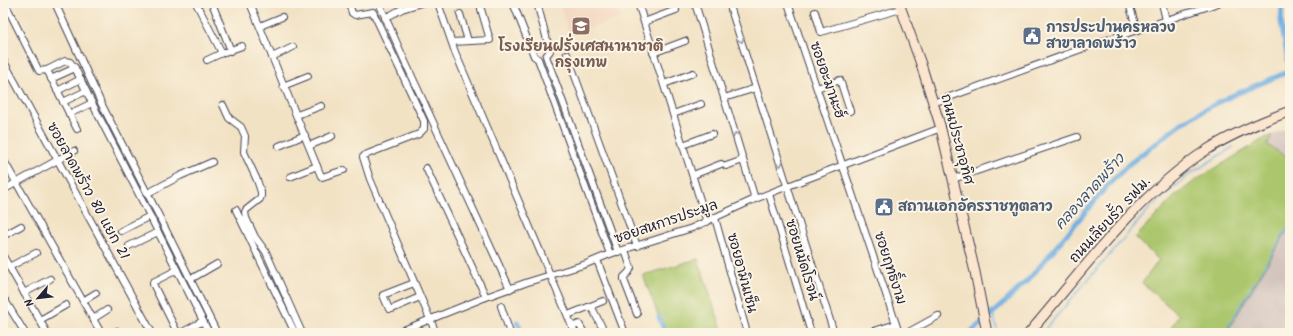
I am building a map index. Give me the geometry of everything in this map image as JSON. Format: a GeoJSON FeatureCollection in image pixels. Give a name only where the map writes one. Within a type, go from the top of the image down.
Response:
{"type":"FeatureCollection","features":[{"type":"Feature","properties":{"kind":"street"},"geometry":{"type":"LineString","coordinates":[[5,3],[36,68],[39,71],[47,70],[65,61],[70,62],[75,68],[209,333]]}},
{"type":"Feature","properties":{"kind":"street"},"geometry":{"type":"LineString","coordinates":[[55,3],[101,103],[148,193],[217,333]]}},
{"type":"Feature","properties":{"kind":"street"},"geometry":{"type":"LineString","coordinates":[[196,3],[222,53]]}},
{"type":"Feature","properties":{"kind":"street"},"geometry":{"type":"LineString","coordinates":[[212,3],[231,51]]}},
{"type":"Feature","properties":{"kind":"street"},"geometry":{"type":"LineString","coordinates":[[250,3],[322,177],[344,170]]}},
{"type":"Feature","properties":{"kind":"street"},"geometry":{"type":"LineString","coordinates":[[348,3],[352,13],[355,15],[373,12],[380,6],[510,288]]}},
{"type":"Feature","properties":{"kind":"street"},"geometry":{"type":"LineString","coordinates":[[385,18],[402,9],[421,3]]}},
{"type":"Feature","properties":{"kind":"street"},"geometry":{"type":"LineString","coordinates":[[438,3],[452,42],[575,333]]}},
{"type":"Feature","properties":{"kind":"street"},"geometry":{"type":"LineString","coordinates":[[514,3],[534,56],[538,59],[610,254]]}},
{"type":"Feature","properties":{"kind":"street"},"geometry":{"type":"LineString","coordinates":[[537,3],[550,51],[546,56],[538,59]]}},
{"type":"Feature","properties":{"kind":"street"},"geometry":{"type":"LineString","coordinates":[[638,3],[707,222]]}},
{"type":"Feature","properties":{"kind":"street"},"geometry":{"type":"LineString","coordinates":[[695,3],[755,199]]}},
{"type":"Feature","properties":{"kind":"street"},"geometry":{"type":"LineString","coordinates":[[729,3],[834,333]]}},
{"type":"Feature","properties":{"kind":"street","name":"ซอยอะมานะฮ์"},"geometry":{"type":"LineString","coordinates":[[788,3],[843,165]]}},
{"type":"Feature","properties":{"kind":"street"},"geometry":{"type":"LineString","coordinates":[[1162,3],[1166,20]]}},
{"type":"Feature","properties":{"kind":"street"},"geometry":{"type":"LineString","coordinates":[[1196,3],[1197,10]]}},
{"type":"Feature","properties":{"kind":"street"},"geometry":{"type":"LineString","coordinates":[[933,103],[1025,69],[1218,3]]}},
{"type":"Feature","properties":{"kind":"street"},"geometry":{"type":"LineString","coordinates":[[815,12],[821,32],[900,6]]}},
{"type":"Feature","properties":{"kind":"street","name":"ถนนประชาอุทิศ"},"geometry":{"type":"LineString","coordinates":[[900,6],[941,128],[977,281],[987,333]]}},
{"type":"Feature","properties":{"kind":"street"},"geometry":{"type":"LineString","coordinates":[[1130,6],[1137,30]]}},
{"type":"Feature","properties":{"kind":"street"},"geometry":{"type":"LineString","coordinates":[[452,42],[490,40],[480,9]]}},
{"type":"Feature","properties":{"kind":"street"},"geometry":{"type":"LineString","coordinates":[[644,22],[676,10]]}},
{"type":"Feature","properties":{"kind":"street"},"geometry":{"type":"LineString","coordinates":[[373,12],[424,121],[424,129],[419,134],[365,154],[363,157],[370,179],[436,333]]}},
{"type":"Feature","properties":{"kind":"street"},"geometry":{"type":"LineString","coordinates":[[460,14],[468,41]]}},
{"type":"Feature","properties":{"kind":"street"},"geometry":{"type":"LineString","coordinates":[[260,26],[282,17]]}},
{"type":"Feature","properties":{"kind":"street"},"geometry":{"type":"LineString","coordinates":[[654,53],[685,41]]}},
{"type":"Feature","properties":{"kind":"street"},"geometry":{"type":"LineString","coordinates":[[207,60],[242,46]]}},
{"type":"Feature","properties":{"kind":"street"},"geometry":{"type":"LineString","coordinates":[[272,57],[293,47]]}},
{"type":"Feature","properties":{"kind":"street"},"geometry":{"type":"LineString","coordinates":[[567,54],[637,246]]}},
{"type":"Feature","properties":{"kind":"street"},"geometry":{"type":"LineString","coordinates":[[546,56],[618,252]]}},
{"type":"Feature","properties":{"kind":"street","name":"ซอยลาดพร้าว 80 แยก 21"},"geometry":{"type":"LineString","coordinates":[[3,60],[151,332]]}},
{"type":"Feature","properties":{"kind":"street"},"geometry":{"type":"LineString","coordinates":[[51,79],[75,68]]}},
{"type":"Feature","properties":{"kind":"street"},"geometry":{"type":"LineString","coordinates":[[47,70],[77,129]]}},
{"type":"Feature","properties":{"kind":"street"},"geometry":{"type":"LineString","coordinates":[[664,84],[693,73]]}},
{"type":"Feature","properties":{"kind":"street"},"geometry":{"type":"LineString","coordinates":[[284,86],[308,76]]}},
{"type":"Feature","properties":{"kind":"street"},"geometry":{"type":"LineString","coordinates":[[57,90],[81,79]]}},
{"type":"Feature","properties":{"kind":"street"},"geometry":{"type":"LineString","coordinates":[[817,88],[840,80],[850,111]]}},
{"type":"Feature","properties":{"kind":"street"},"geometry":{"type":"LineString","coordinates":[[724,98],[756,88]]}},
{"type":"Feature","properties":{"kind":"street"},"geometry":{"type":"LineString","coordinates":[[63,102],[86,91]]}},
{"type":"Feature","properties":{"kind":"street"},"geometry":{"type":"LineString","coordinates":[[69,114],[92,104]]}},
{"type":"Feature","properties":{"kind":"street"},"geometry":{"type":"LineString","coordinates":[[673,114],[701,104]]}},
{"type":"Feature","properties":{"kind":"street"},"geometry":{"type":"LineString","coordinates":[[222,105],[229,118],[241,126],[245,136],[244,152],[261,192],[260,198],[246,210],[245,214],[255,237],[266,252],[302,333]]}},
{"type":"Feature","properties":{"kind":"street"},"geometry":{"type":"LineString","coordinates":[[297,115],[321,106]]}},
{"type":"Feature","properties":{"kind":"street","name":"ถนนเลียบรั้ว รฟม."},"geometry":{"type":"LineString","coordinates":[[1029,333],[1139,204],[1162,184],[1207,150],[1240,132],[1290,111]]}},
{"type":"Feature","properties":{"kind":"street"},"geometry":{"type":"LineString","coordinates":[[561,120],[568,116]]}},
{"type":"Feature","properties":{"kind":"street","name":"ซอยสหการประมูล"},"geometry":{"type":"LineString","coordinates":[[396,333],[404,332],[510,288],[692,228],[755,199],[941,128]]}},
{"type":"Feature","properties":{"kind":"street"},"geometry":{"type":"LineString","coordinates":[[683,145],[712,134]]}},
{"type":"Feature","properties":{"kind":"street"},"geometry":{"type":"LineString","coordinates":[[279,146],[305,135]]}},
{"type":"Feature","properties":{"kind":"street"},"geometry":{"type":"LineString","coordinates":[[309,146],[332,136]]}},
{"type":"Feature","properties":{"kind":"street"},"geometry":{"type":"LineString","coordinates":[[953,179],[1077,137]]}},
{"type":"Feature","properties":{"kind":"street"},"geometry":{"type":"LineString","coordinates":[[3,190],[74,151]]}},
{"type":"Feature","properties":{"kind":"street"},"geometry":{"type":"LineString","coordinates":[[3,159],[101,333]]}},
{"type":"Feature","properties":{"kind":"street"},"geometry":{"type":"LineString","coordinates":[[692,175],[743,160]]}},
{"type":"Feature","properties":{"kind":"street"},"geometry":{"type":"LineString","coordinates":[[148,193],[180,176],[212,162]]}},
{"type":"Feature","properties":{"kind":"street","name":"ซอยฤทธิ์งาม"},"geometry":{"type":"LineString","coordinates":[[843,165],[899,333]]}},
{"type":"Feature","properties":{"kind":"street"},"geometry":{"type":"LineString","coordinates":[[290,177],[317,166]]}},
{"type":"Feature","properties":{"kind":"street"},"geometry":{"type":"LineString","coordinates":[[426,168],[486,297]]}},
{"type":"Feature","properties":{"kind":"street"},"geometry":{"type":"LineString","coordinates":[[586,187],[593,184]]}},
{"type":"Feature","properties":{"kind":"street","name":"ซอยหมัดโรจน์"},"geometry":{"type":"LineString","coordinates":[[769,194],[811,333]]}},
{"type":"Feature","properties":{"kind":"street"},"geometry":{"type":"LineString","coordinates":[[236,210],[295,333]]}},
{"type":"Feature","properties":{"kind":"street"},"geometry":{"type":"LineString","coordinates":[[121,231],[150,216]]}},
{"type":"Feature","properties":{"kind":"street","name":"ซอยอามินเซ็น"},"geometry":{"type":"LineString","coordinates":[[715,218],[747,333]]}},
{"type":"Feature","properties":{"kind":"street"},"geometry":{"type":"LineString","coordinates":[[600,227],[608,224]]}},
{"type":"Feature","properties":{"kind":"street"},"geometry":{"type":"LineString","coordinates":[[3,236],[20,226]]}},
{"type":"Feature","properties":{"kind":"street"},"geometry":{"type":"LineString","coordinates":[[129,246],[158,232]]}},
{"type":"Feature","properties":{"kind":"street"},"geometry":{"type":"LineString","coordinates":[[625,250],[631,268],[624,277],[624,280],[637,314]]}},
{"type":"Feature","properties":{"kind":"street"},"geometry":{"type":"LineString","coordinates":[[9,267],[36,252]]}},
{"type":"Feature","properties":{"kind":"street"},"geometry":{"type":"LineString","coordinates":[[3,256],[47,333]]}},
{"type":"Feature","properties":{"kind":"street"},"geometry":{"type":"LineString","coordinates":[[597,260],[625,333]]}},
{"type":"Feature","properties":{"kind":"street"},"geometry":{"type":"LineString","coordinates":[[191,279],[217,264]]}},
{"type":"Feature","properties":{"kind":"street"},"geometry":{"type":"LineString","coordinates":[[178,270],[153,282],[153,284],[177,332],[181,333],[203,321]]}},
{"type":"Feature","properties":{"kind":"street"},"geometry":{"type":"LineString","coordinates":[[24,293],[50,278]]}},
{"type":"Feature","properties":{"kind":"street"},"geometry":{"type":"LineString","coordinates":[[414,283],[384,294],[383,297],[390,309],[420,297]]}},
{"type":"Feature","properties":{"kind":"street"},"geometry":{"type":"LineString","coordinates":[[83,301],[96,293]]}},
{"type":"Feature","properties":{"kind":"street"},"geometry":{"type":"LineString","coordinates":[[3,297],[25,333]]}},
{"type":"Feature","properties":{"kind":"street"},"geometry":{"type":"LineString","coordinates":[[568,315],[603,301]]}},
{"type":"Feature","properties":{"kind":"street"},"geometry":{"type":"LineString","coordinates":[[40,320],[66,305]]}},
{"type":"Feature","properties":{"kind":"street"},"geometry":{"type":"LineString","coordinates":[[501,306],[510,333]]}},
{"type":"Feature","properties":{"kind":"street"},"geometry":{"type":"LineString","coordinates":[[591,306],[605,333]]}},
{"type":"Feature","properties":{"kind":"street"},"geometry":{"type":"LineString","coordinates":[[93,319],[108,310]]}},
{"type":"Feature","properties":{"kind":"street"},"geometry":{"type":"LineString","coordinates":[[907,333],[938,316]]}},
{"type":"Feature","properties":{"kind":"street"},"geometry":{"type":"LineString","coordinates":[[572,327],[579,324],[584,333]]}},
{"type":"Feature","properties":{"kind":"street"},"geometry":{"type":"LineString","coordinates":[[868,333],[896,324]]}},
{"type":"Feature","properties":{"kind":"shaded area","name":"โรงเรียนฝรั่งเศสนานาชาติ กรุงเทพ"},"geometry":{"type":"Polygon","coordinates":[[[559,3],[616,3],[621,18],[569,34],[559,3]]]}},
{"type":"Feature","properties":{"kind":"shaded area"},"geometry":{"type":"Polygon","coordinates":[[[1290,127],[1290,159],[1266,145],[1272,135],[1290,127]]]}},
{"type":"Feature","properties":{"kind":"shaded area"},"geometry":{"type":"Polygon","coordinates":[[[1290,226],[1290,333],[1226,333],[1290,226]]]}},
{"type":"Feature","properties":{"kind":"green space"},"geometry":{"type":"Polygon","coordinates":[[[1272,135],[1267,145],[1290,159],[1290,226],[1226,333],[1168,333],[1179,315],[1142,283],[1159,260],[1135,238],[1175,196],[1196,180],[1272,135]]]}},
{"type":"Feature","properties":{"kind":"green space"},"geometry":{"type":"Polygon","coordinates":[[[698,259],[723,333],[667,333],[661,317],[658,315],[643,275],[698,259]]]}},
{"type":"Feature","properties":{"kind":"waterway"},"geometry":{"type":"LineString","coordinates":[[1282,3],[1281,22],[1290,71]]}},
{"type":"Feature","properties":{"kind":"waterway","name":"คลองลาดพร้าว"},"geometry":{"type":"LineString","coordinates":[[970,333],[1030,278],[1108,185],[1129,164],[1182,123],[1206,109],[1231,96],[1290,71]]}},
{"type":"Feature","properties":{"kind":"waterway"},"geometry":{"type":"LineString","coordinates":[[1042,333],[1150,208],[1190,174],[1233,147]]}},
{"type":"Feature","properties":{"kind":"waterway"},"geometry":{"type":"LineString","coordinates":[[1224,333],[1290,224]]}},
{"type":"Feature","properties":{"kind":"waterway"},"geometry":{"type":"LineString","coordinates":[[993,313],[998,333]]}},
{"type":"Feature","properties":{"kind":"waterway"},"geometry":{"type":"LineString","coordinates":[[659,317],[665,333]]}},
{"type":"Feature","properties":{"kind":"waterway"},"geometry":{"type":"LineString","coordinates":[[517,322],[523,333]]}},
{"type":"Feature","properties":{"kind":"place","name":"โรงเรียนฝรั่งเศสนานาชาติ กรุงเทพ"},"geometry":{"type":"Point","coordinates":[581,26]}},
{"type":"Feature","properties":{"kind":"place","name":"การประปานครหลวง สาขาลาดพร้าว"},"geometry":{"type":"Point","coordinates":[1032,36]}},
{"type":"Feature","properties":{"kind":"place","name":"สถานเอกอัครราชทูตลาว"},"geometry":{"type":"Point","coordinates":[884,207]}}]}
